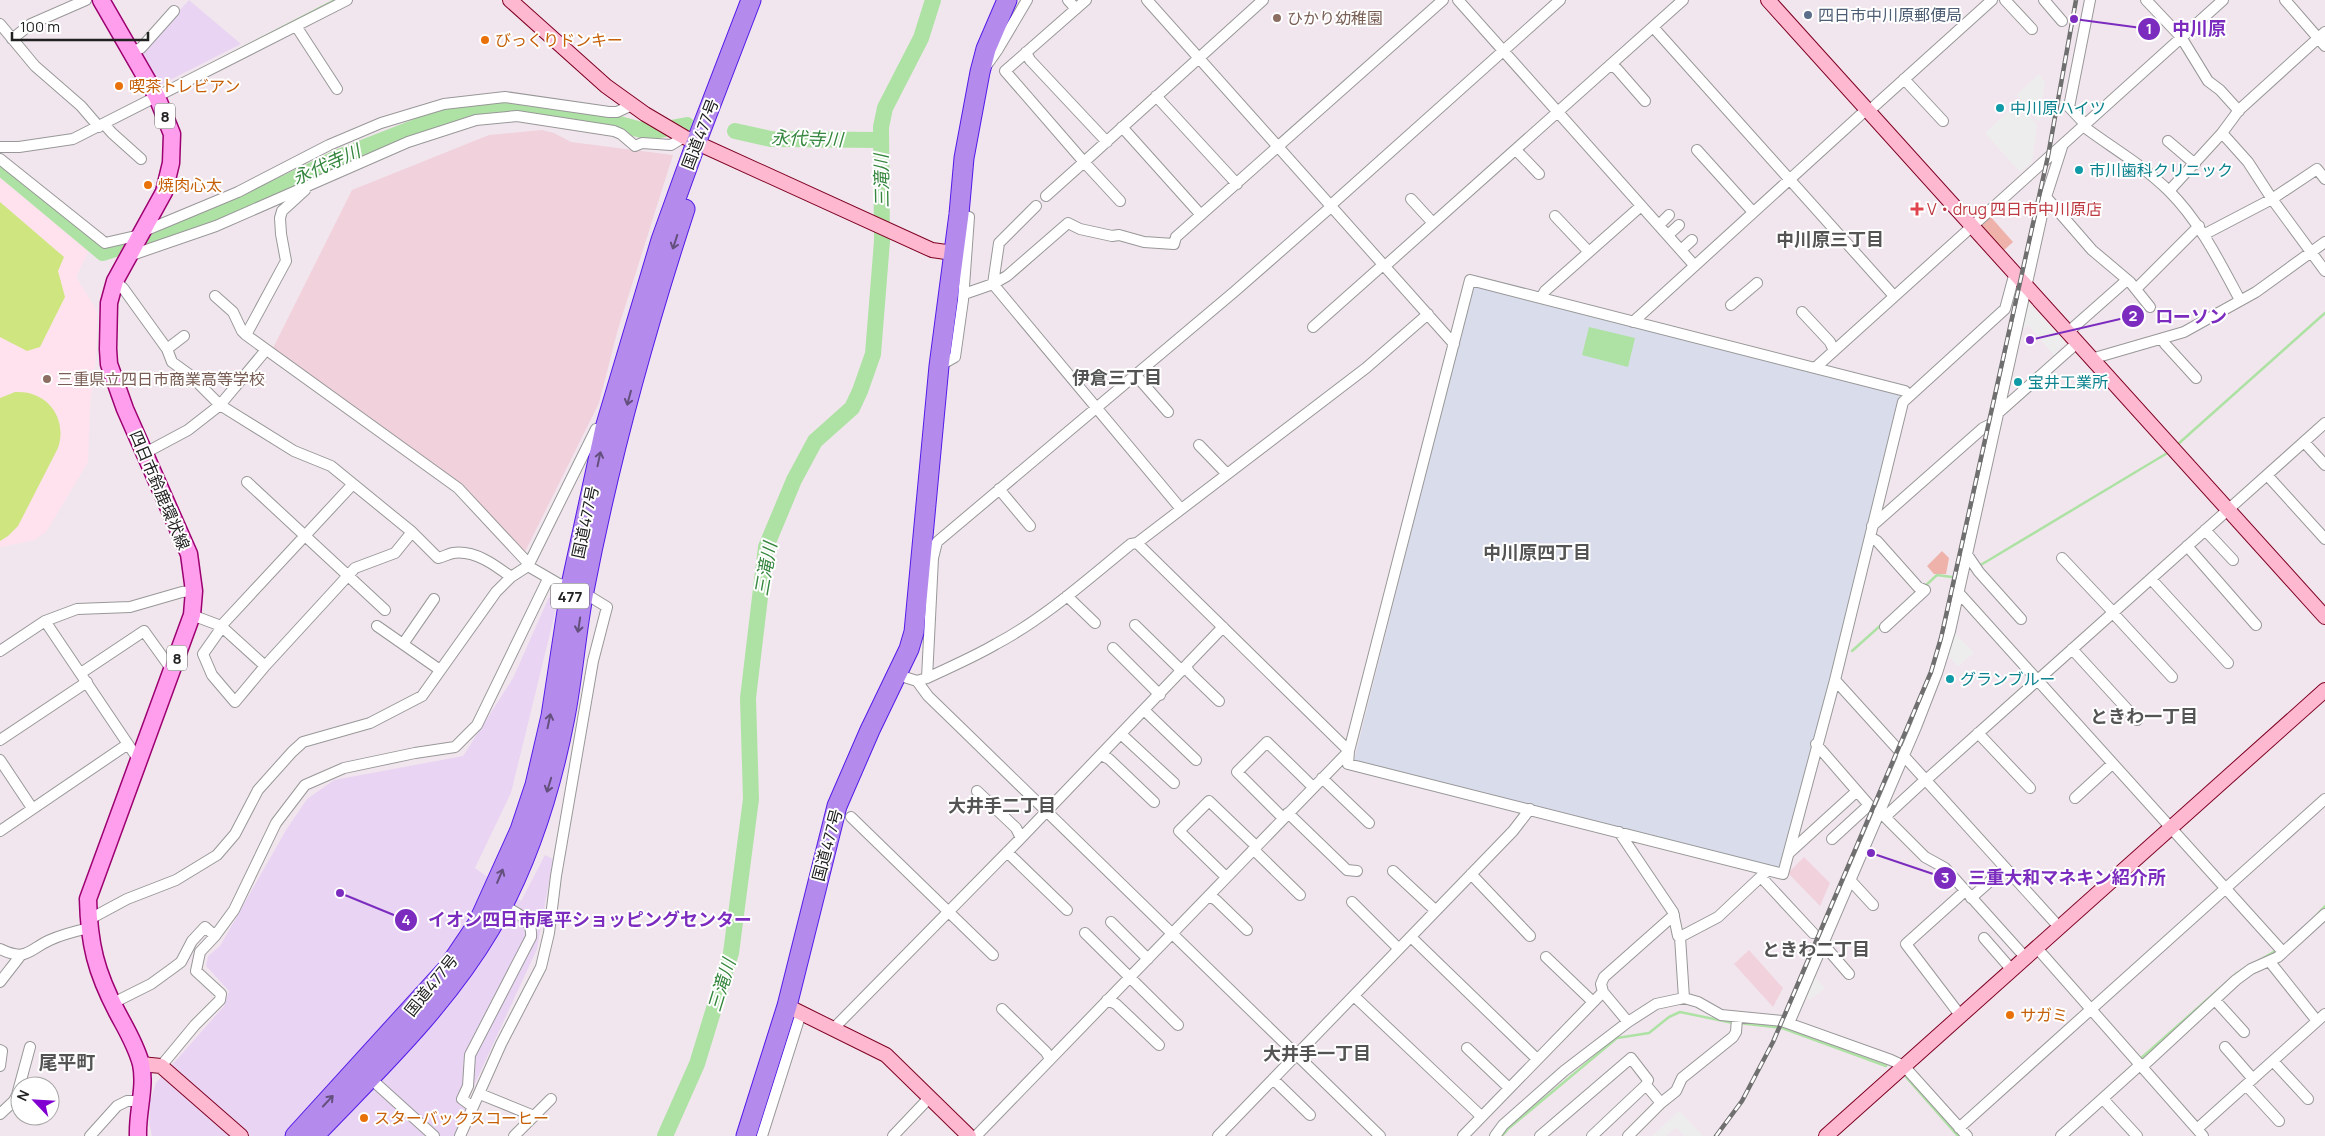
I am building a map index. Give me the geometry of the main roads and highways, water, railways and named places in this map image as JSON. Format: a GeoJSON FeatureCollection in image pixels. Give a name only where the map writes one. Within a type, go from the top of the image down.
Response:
{"type":"FeatureCollection","features":[{"type":"Feature","properties":{"kind":"highway","name":"国道477号"},"geometry":{"type":"LineString","coordinates":[[295,1136],[447,969],[478,923],[496,902],[528,848],[550,782],[565,716],[577,589],[605,428],[658,250],[751,0]]}},
{"type":"Feature","properties":{"kind":"highway","name":"国道477号"},"geometry":{"type":"LineString","coordinates":[[577,589],[698,144],[765,0]]}},
{"type":"Feature","properties":{"kind":"highway","name":"国道477号"},"geometry":{"type":"LineString","coordinates":[[746,1136],[794,1009],[837,806],[870,730],[910,650],[914,632],[938,366],[964,158],[986,49],[1007,0]]}},
{"type":"Feature","properties":{"kind":"highway","name":"国道477号"},"geometry":{"type":"LineString","coordinates":[[314,1136],[370,1078],[452,984],[489,931],[496,902]]}},
{"type":"Feature","properties":{"kind":"main road","name":"四日市鈴鹿環状線"},"geometry":{"type":"LineString","coordinates":[[101,0],[157,98],[172,134],[173,151],[164,192],[116,281],[109,303],[109,364],[125,409],[187,549],[194,592],[192,615],[90,890],[89,924],[91,947],[113,1003],[130,1034],[141,1064],[143,1078],[138,1136]]}},
{"type":"Feature","properties":{"kind":"waterway"},"geometry":{"type":"LineString","coordinates":[[221,59],[335,0]]}},
{"type":"Feature","properties":{"kind":"waterway","name":"三滝川"},"geometry":{"type":"LineString","coordinates":[[665,1136],[697,1064],[731,953],[751,799],[748,698],[766,547],[794,480],[815,441],[852,408],[873,354],[882,241],[881,127],[885,108],[921,38],[933,0]]}},
{"type":"Feature","properties":{"kind":"waterway","name":"永代寺川"},"geometry":{"type":"LineString","coordinates":[[0,167],[103,253],[196,223],[243,204],[339,157],[434,120],[468,111],[503,106],[530,109],[608,121],[649,132],[687,125]]}},
{"type":"Feature","properties":{"kind":"waterway","name":"永代寺川"},"geometry":{"type":"LineString","coordinates":[[735,131],[771,139],[881,140]]}},
{"type":"Feature","properties":{"kind":"waterway"},"geometry":{"type":"LineString","coordinates":[[2177,445],[2325,313]]}},
{"type":"Feature","properties":{"kind":"waterway"},"geometry":{"type":"LineString","coordinates":[[1979,566],[2169,452]]}},
{"type":"Feature","properties":{"kind":"waterway"},"geometry":{"type":"LineString","coordinates":[[1924,587],[1937,575],[1959,578]]}},
{"type":"Feature","properties":{"kind":"waterway"},"geometry":{"type":"LineString","coordinates":[[1852,651],[1881,625]]}},
{"type":"Feature","properties":{"kind":"waterway"},"geometry":{"type":"LineString","coordinates":[[2315,917],[2325,906]]}},
{"type":"Feature","properties":{"kind":"waterway"},"geometry":{"type":"LineString","coordinates":[[2139,1060],[2237,973],[2277,950]]}},
{"type":"Feature","properties":{"kind":"waterway"},"geometry":{"type":"LineString","coordinates":[[1502,1136],[1509,1128],[1617,1038],[1649,1033],[1669,1017],[1680,1012],[1733,1023]]}},
{"type":"Feature","properties":{"kind":"waterway"},"geometry":{"type":"LineString","coordinates":[[1739,1023],[1782,1028],[1886,1066]]}},
{"type":"Feature","properties":{"kind":"waterway"},"geometry":{"type":"LineString","coordinates":[[1906,1077],[1958,1136]]}},
{"type":"Feature","properties":{"kind":"railway"},"geometry":{"type":"LineString","coordinates":[[1716,1136],[1742,1101],[1773,1042],[1931,672],[1941,638],[2048,156],[2076,0]]}},
{"type":"Feature","properties":{"kind":"place","name":"四日市中川原郵便局"},"geometry":{"type":"Point","coordinates":[1808,15]}},
{"type":"Feature","properties":{"kind":"place","name":"ひかり幼稚園"},"geometry":{"type":"Point","coordinates":[1277,18]}},
{"type":"Feature","properties":{"kind":"place","name":"中川原"},"geometry":{"type":"Point","coordinates":[2074,19]}},
{"type":"Feature","properties":{"kind":"place","name":"びっくりドンキー"},"geometry":{"type":"Point","coordinates":[485,40]}},
{"type":"Feature","properties":{"kind":"place","name":"喫茶トレビアン"},"geometry":{"type":"Point","coordinates":[119,86]}},
{"type":"Feature","properties":{"kind":"place","name":"中川原ハイツ"},"geometry":{"type":"Point","coordinates":[2000,108]}},
{"type":"Feature","properties":{"kind":"place","name":"市川歯科クリニック"},"geometry":{"type":"Point","coordinates":[2079,170]}},
{"type":"Feature","properties":{"kind":"place","name":"焼肉心太"},"geometry":{"type":"Point","coordinates":[148,185]}},
{"type":"Feature","properties":{"kind":"place","name":"V・drug 四日市中川原店"},"geometry":{"type":"Point","coordinates":[1917,209]}},
{"type":"Feature","properties":{"kind":"place","name":"ローソン"},"geometry":{"type":"Point","coordinates":[2030,340]}},
{"type":"Feature","properties":{"kind":"place","name":"三重県立四日市商業高等学校"},"geometry":{"type":"Point","coordinates":[47,379]}},
{"type":"Feature","properties":{"kind":"place","name":"宝井工業所"},"geometry":{"type":"Point","coordinates":[2018,382]}},
{"type":"Feature","properties":{"kind":"place","name":"グランブルー"},"geometry":{"type":"Point","coordinates":[1950,679]}},
{"type":"Feature","properties":{"kind":"place","name":"三重大和マネキン紹介所"},"geometry":{"type":"Point","coordinates":[1871,853]}},
{"type":"Feature","properties":{"kind":"place","name":"イオン四日市尾平ショッピングセンター"},"geometry":{"type":"Point","coordinates":[340,893]}},
{"type":"Feature","properties":{"kind":"place","name":"サガミ"},"geometry":{"type":"Point","coordinates":[2010,1015]}},
{"type":"Feature","properties":{"kind":"place","name":"スターバックスコーヒー"},"geometry":{"type":"Point","coordinates":[364,1118]}},
{"type":"Feature","properties":{"kind":"district","name":"中川原三丁目"},"geometry":{"type":"Point","coordinates":[1830,239]}},
{"type":"Feature","properties":{"kind":"district","name":"伊倉三丁目"},"geometry":{"type":"Point","coordinates":[1117,377]}},
{"type":"Feature","properties":{"kind":"district","name":"中川原四丁目"},"geometry":{"type":"Point","coordinates":[1537,552]}},
{"type":"Feature","properties":{"kind":"district","name":"ときわ一丁目"},"geometry":{"type":"Point","coordinates":[2144,716]}},
{"type":"Feature","properties":{"kind":"district","name":"大井手二丁目"},"geometry":{"type":"Point","coordinates":[1002,805]}},
{"type":"Feature","properties":{"kind":"district","name":"ときわ二丁目"},"geometry":{"type":"Point","coordinates":[1816,949]}},
{"type":"Feature","properties":{"kind":"district","name":"大井手一丁目"},"geometry":{"type":"Point","coordinates":[1317,1053]}},
{"type":"Feature","properties":{"kind":"district","name":"尾平町"},"geometry":{"type":"Point","coordinates":[67,1062]}}]}
